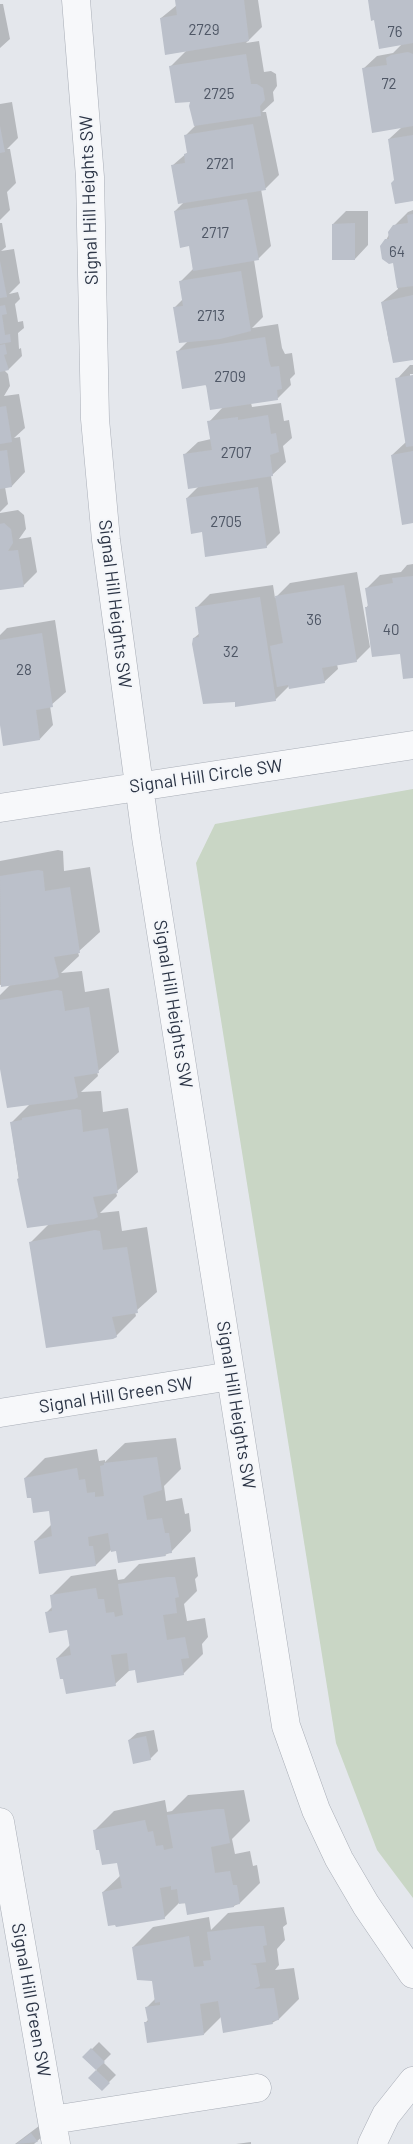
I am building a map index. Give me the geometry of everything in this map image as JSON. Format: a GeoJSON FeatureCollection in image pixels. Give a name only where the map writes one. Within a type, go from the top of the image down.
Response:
{"type":"FeatureCollection","features":[{"type":"Feature","properties":{"kind":"street","name":"Signal Hill Heights SW"},"geometry":{"type":"LineString","coordinates":[[76,0],[90,177],[95,419],[106,540],[139,786],[286,1726],[316,1810],[339,1859],[366,1905],[413,1974]]}},
{"type":"Feature","properties":{"kind":"street","name":"Signal Hill Circle SW"},"geometry":{"type":"LineString","coordinates":[[0,808],[413,745]]}},
{"type":"Feature","properties":{"kind":"street","name":"Signal Hill Green SW"},"geometry":{"type":"LineString","coordinates":[[0,1413],[231,1376]]}},
{"type":"Feature","properties":{"kind":"street","name":"Signal Hill Green SW"},"geometry":{"type":"LineString","coordinates":[[0,1822],[54,2132],[257,2088]]}},
{"type":"Feature","properties":{"kind":"street"},"geometry":{"type":"LineString","coordinates":[[372,2144],[386,2115],[413,2081]]}},
{"type":"Feature","properties":{"kind":"green space"},"geometry":{"type":"Polygon","coordinates":[[[413,789],[413,1898],[377,1850],[336,1743],[196,863],[215,824],[413,789]]]}},
{"type":"Feature","properties":{"kind":"building"},"geometry":{"type":"Polygon","coordinates":[[[175,0],[244,0],[249,41],[165,55],[160,18],[177,15],[175,0]]]}},
{"type":"Feature","properties":{"kind":"building"},"geometry":{"type":"Polygon","coordinates":[[[368,0],[413,0],[413,43],[379,49],[374,20],[371,21],[368,0]]]}},
{"type":"Feature","properties":{"kind":"building"},"geometry":{"type":"Polygon","coordinates":[[[408,52],[413,54],[413,126],[372,133],[362,68],[387,65],[386,58],[391,55],[408,52]]]}},
{"type":"Feature","properties":{"kind":"building"},"geometry":{"type":"Polygon","coordinates":[[[246,54],[251,84],[257,84],[263,88],[265,100],[260,106],[261,116],[194,126],[189,106],[190,102],[175,103],[169,66],[246,54]]]}},
{"type":"Feature","properties":{"kind":"building"},"geometry":{"type":"Polygon","coordinates":[[[253,124],[266,190],[178,204],[171,165],[185,163],[184,154],[187,153],[184,135],[253,124]]]}},
{"type":"Feature","properties":{"kind":"building"},"geometry":{"type":"Polygon","coordinates":[[[0,126],[5,152],[0,153],[0,126]]]}},
{"type":"Feature","properties":{"kind":"building"},"geometry":{"type":"Polygon","coordinates":[[[413,135],[413,201],[395,204],[391,183],[394,180],[388,139],[413,135]]]}},
{"type":"Feature","properties":{"kind":"building"},"geometry":{"type":"Polygon","coordinates":[[[247,199],[259,260],[193,271],[189,246],[180,248],[174,211],[247,199]]]}},
{"type":"Feature","properties":{"kind":"building"},"geometry":{"type":"Polygon","coordinates":[[[413,214],[413,286],[397,288],[393,263],[389,264],[382,259],[380,246],[385,239],[389,239],[388,232],[393,225],[408,223],[407,215],[413,214]]]}},
{"type":"Feature","properties":{"kind":"building"},"geometry":{"type":"Polygon","coordinates":[[[355,223],[355,260],[332,260],[332,224],[355,223]]]}},
{"type":"Feature","properties":{"kind":"building"},"geometry":{"type":"Polygon","coordinates":[[[0,261],[7,297],[0,298],[0,261]]]}},
{"type":"Feature","properties":{"kind":"building"},"geometry":{"type":"Polygon","coordinates":[[[241,271],[251,331],[220,339],[179,343],[173,307],[183,306],[179,281],[241,271]]]}},
{"type":"Feature","properties":{"kind":"building"},"geometry":{"type":"Polygon","coordinates":[[[413,295],[413,360],[393,363],[381,302],[413,295]]]}},
{"type":"Feature","properties":{"kind":"building"},"geometry":{"type":"Polygon","coordinates":[[[5,305],[7,314],[2,315],[5,335],[10,334],[11,342],[0,344],[0,306],[5,305]]]}},
{"type":"Feature","properties":{"kind":"building"},"geometry":{"type":"Polygon","coordinates":[[[265,337],[271,367],[279,366],[282,389],[277,390],[278,400],[210,410],[206,385],[182,389],[176,351],[265,337]]]}},
{"type":"Feature","properties":{"kind":"building"},"geometry":{"type":"Polygon","coordinates":[[[5,344],[7,354],[4,355],[9,370],[0,372],[0,345],[5,344]]]}},
{"type":"Feature","properties":{"kind":"building"},"geometry":{"type":"Polygon","coordinates":[[[413,375],[413,446],[406,447],[395,378],[413,375]]]}},
{"type":"Feature","properties":{"kind":"building"},"geometry":{"type":"Polygon","coordinates":[[[6,406],[12,442],[0,444],[0,407],[6,406]]]}},
{"type":"Feature","properties":{"kind":"building"},"geometry":{"type":"Polygon","coordinates":[[[268,415],[271,434],[276,433],[279,452],[270,455],[273,476],[188,489],[183,454],[212,450],[207,421],[238,417],[238,420],[268,415]]]}},
{"type":"Feature","properties":{"kind":"building"},"geometry":{"type":"Polygon","coordinates":[[[7,450],[12,487],[0,489],[0,451],[7,450]]]}},
{"type":"Feature","properties":{"kind":"building"},"geometry":{"type":"Polygon","coordinates":[[[413,451],[413,523],[402,525],[391,455],[413,451]]]}},
{"type":"Feature","properties":{"kind":"building"},"geometry":{"type":"Polygon","coordinates":[[[258,487],[267,548],[205,557],[202,532],[191,534],[186,498],[258,487]]]}},
{"type":"Feature","properties":{"kind":"building"},"geometry":{"type":"Polygon","coordinates":[[[4,523],[11,529],[13,543],[8,551],[18,550],[24,587],[0,590],[0,524],[4,523]]]}},
{"type":"Feature","properties":{"kind":"building"},"geometry":{"type":"Polygon","coordinates":[[[413,576],[413,678],[403,679],[400,654],[372,657],[365,607],[368,607],[365,588],[393,583],[392,578],[413,576]]]}},
{"type":"Feature","properties":{"kind":"building"},"geometry":{"type":"Polygon","coordinates":[[[344,585],[357,662],[322,668],[325,683],[289,689],[288,685],[277,687],[270,646],[283,643],[275,596],[344,585]]]}},
{"type":"Feature","properties":{"kind":"building"},"geometry":{"type":"Polygon","coordinates":[[[260,597],[276,701],[235,707],[235,702],[203,704],[192,644],[193,638],[199,637],[195,607],[260,597]]]}},
{"type":"Feature","properties":{"kind":"building"},"geometry":{"type":"Polygon","coordinates":[[[42,633],[53,707],[36,710],[40,740],[3,746],[0,725],[0,640],[42,633]]]}},
{"type":"Feature","properties":{"kind":"building"},"geometry":{"type":"Polygon","coordinates":[[[38,870],[43,871],[45,891],[70,887],[80,953],[54,957],[59,977],[55,979],[1,987],[0,876],[38,870]]]}},
{"type":"Feature","properties":{"kind":"building"},"geometry":{"type":"Polygon","coordinates":[[[57,990],[62,991],[65,1011],[89,1007],[99,1073],[74,1077],[78,1097],[75,1099],[7,1108],[0,1069],[0,1000],[57,990]]]}},
{"type":"Feature","properties":{"kind":"building"},"geometry":{"type":"Polygon","coordinates":[[[76,1109],[81,1110],[83,1132],[108,1128],[118,1193],[93,1197],[98,1217],[94,1219],[27,1228],[17,1179],[19,1178],[10,1122],[22,1120],[22,1118],[76,1109]]]}},
{"type":"Feature","properties":{"kind":"building"},"geometry":{"type":"Polygon","coordinates":[[[95,1230],[100,1231],[103,1250],[127,1247],[138,1313],[112,1317],[117,1337],[113,1339],[46,1348],[29,1242],[95,1230]]]}},
{"type":"Feature","properties":{"kind":"building"},"geometry":{"type":"Polygon","coordinates":[[[157,1457],[162,1490],[143,1496],[147,1520],[162,1518],[165,1533],[169,1533],[172,1553],[165,1554],[166,1556],[118,1563],[116,1551],[111,1552],[108,1533],[88,1537],[89,1546],[93,1546],[96,1566],[39,1574],[34,1541],[52,1536],[49,1511],[33,1513],[31,1498],[27,1498],[24,1478],[77,1468],[79,1480],[85,1479],[87,1493],[95,1492],[95,1497],[104,1496],[100,1466],[104,1465],[104,1463],[157,1457]]]}},
{"type":"Feature","properties":{"kind":"building"},"geometry":{"type":"Polygon","coordinates":[[[175,1577],[179,1597],[175,1598],[177,1613],[163,1615],[167,1640],[185,1637],[189,1658],[181,1659],[184,1675],[137,1683],[135,1670],[129,1671],[127,1653],[111,1655],[116,1686],[66,1694],[63,1679],[60,1679],[56,1658],[71,1655],[67,1630],[49,1633],[45,1612],[52,1611],[50,1595],[96,1588],[98,1599],[104,1599],[106,1613],[114,1612],[115,1617],[123,1615],[118,1584],[175,1577]]]}},
{"type":"Feature","properties":{"kind":"building"},"geometry":{"type":"Polygon","coordinates":[[[146,1736],[151,1760],[133,1764],[128,1740],[146,1736]]]}},
{"type":"Feature","properties":{"kind":"building"},"geometry":{"type":"Polygon","coordinates":[[[224,1809],[230,1843],[211,1847],[215,1873],[230,1871],[233,1885],[237,1885],[240,1904],[234,1905],[234,1907],[187,1915],[185,1903],[179,1904],[177,1889],[171,1890],[171,1886],[160,1888],[165,1919],[116,1927],[115,1925],[108,1926],[102,1892],[122,1888],[117,1863],[102,1865],[99,1850],[96,1850],[93,1830],[145,1820],[148,1832],[153,1831],[156,1846],[163,1845],[164,1850],[173,1848],[167,1815],[224,1809]]]}},
{"type":"Feature","properties":{"kind":"building"},"geometry":{"type":"Polygon","coordinates":[[[264,1926],[267,1945],[263,1946],[266,1962],[250,1964],[256,1965],[260,1986],[254,1989],[274,1988],[279,2020],[272,2021],[273,2024],[223,2033],[218,2001],[200,2004],[204,2035],[147,2043],[144,2022],[148,2022],[145,2007],[160,2005],[160,2002],[155,2003],[152,1981],[137,1980],[132,1947],[189,1936],[194,1967],[204,1966],[203,1961],[211,1960],[207,1932],[264,1926]]]}},
{"type":"Feature","properties":{"kind":"building"},"geometry":{"type":"Polygon","coordinates":[[[91,2048],[105,2062],[96,2070],[82,2057],[91,2048]]]}},
{"type":"Feature","properties":{"kind":"building"},"geometry":{"type":"Polygon","coordinates":[[[96,2070],[110,2083],[102,2091],[88,2078],[96,2070]]]}},
{"type":"Feature","properties":{"kind":"building"},"geometry":{"type":"Polygon","coordinates":[[[31,2133],[38,2142],[16,2144],[31,2133]]]}}]}
